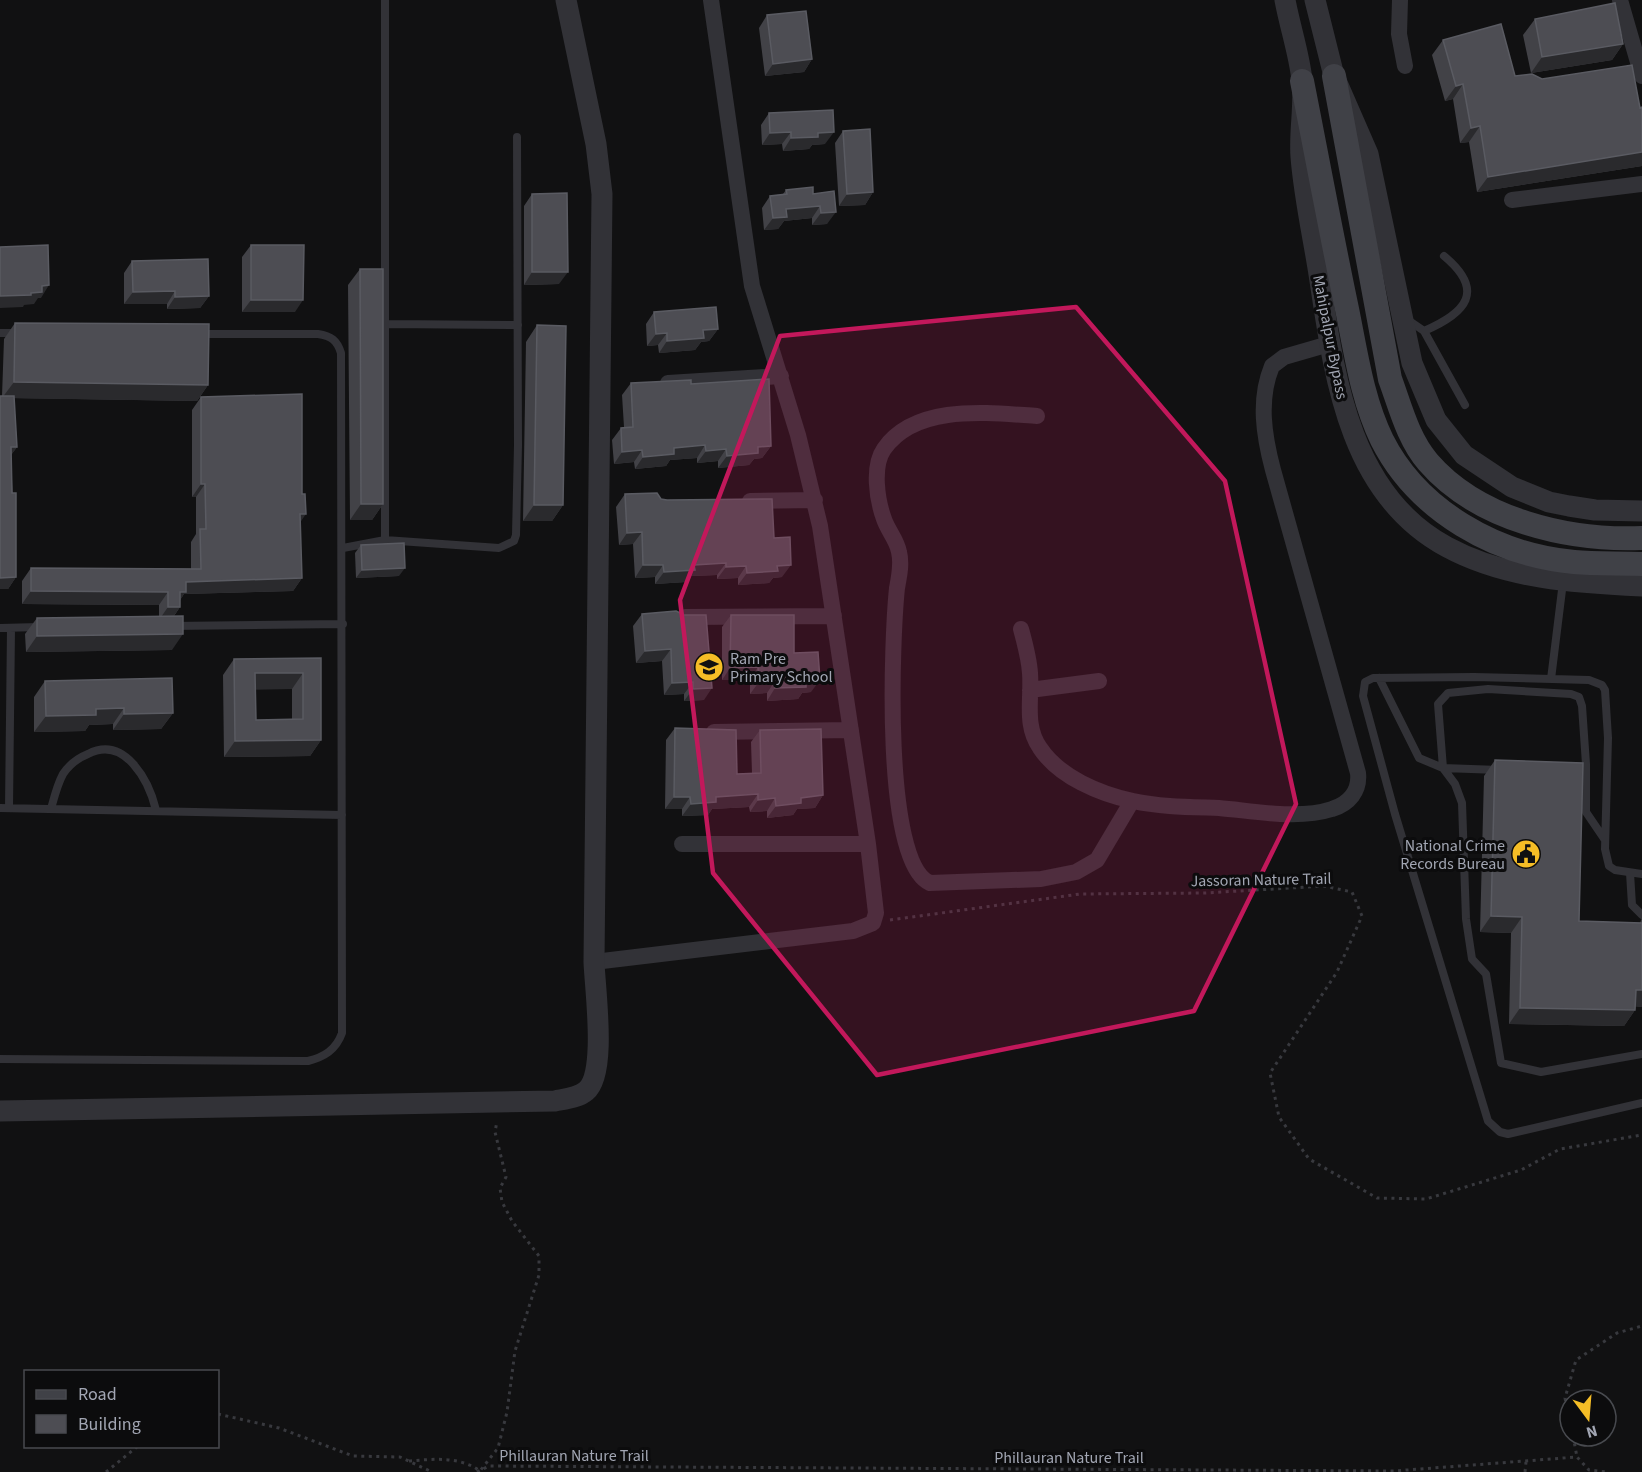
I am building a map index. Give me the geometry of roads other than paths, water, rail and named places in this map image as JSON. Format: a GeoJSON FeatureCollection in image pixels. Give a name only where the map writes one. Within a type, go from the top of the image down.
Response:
{"type":"FeatureCollection","features":[{"type":"Feature","properties":{"kind":"main road"},"geometry":{"type":"LineString","coordinates":[[1334,76],[1390,379],[1407,427],[1427,462],[1465,493],[1504,515],[1574,534],[1642,538]]}},
{"type":"Feature","properties":{"kind":"main road"},"geometry":{"type":"LineString","coordinates":[[1302,81],[1364,390],[1382,440],[1405,476],[1434,506],[1453,520],[1499,543],[1572,562],[1642,564]]}},
{"type":"Feature","properties":{"kind":"street"},"geometry":{"type":"LineString","coordinates":[[0,1111],[555,1101],[574,1098],[586,1092],[593,1082],[598,1062],[594,962],[602,194],[596,144],[566,0]]}},
{"type":"Feature","properties":{"kind":"street"},"geometry":{"type":"LineString","coordinates":[[594,962],[853,931],[873,923],[876,902],[815,500],[748,268],[711,0]]}},
{"type":"Feature","properties":{"kind":"street","name":"Mahipalpur Bypass"},"geometry":{"type":"LineString","coordinates":[[1285,0],[1302,81],[1301,157],[1329,344],[1346,411],[1365,463],[1378,486],[1396,506],[1447,547],[1524,574],[1563,581],[1642,586]]}},
{"type":"Feature","properties":{"kind":"street"},"geometry":{"type":"LineString","coordinates":[[1315,0],[1334,76],[1368,153],[1400,315],[1412,363],[1436,420],[1464,454],[1512,487],[1549,502],[1594,510],[1642,511]]}},
{"type":"Feature","properties":{"kind":"street"},"geometry":{"type":"LineString","coordinates":[[1400,0],[1399,34],[1405,66]]}},
{"type":"Feature","properties":{"kind":"street"},"geometry":{"type":"LineString","coordinates":[[1620,0],[1636,71]]}},
{"type":"Feature","properties":{"kind":"street"},"geometry":{"type":"LineString","coordinates":[[1512,200],[1642,184]]}},
{"type":"Feature","properties":{"kind":"street"},"geometry":{"type":"LineString","coordinates":[[1021,629],[1028,655],[1032,734],[1047,758],[1086,784],[1132,801],[1299,814],[1332,810],[1350,799],[1356,790],[1358,773],[1273,470],[1264,426],[1264,399],[1272,366],[1284,357],[1329,344]]}},
{"type":"Feature","properties":{"kind":"street"},"geometry":{"type":"LineString","coordinates":[[664,383],[781,376]]}},
{"type":"Feature","properties":{"kind":"street"},"geometry":{"type":"LineString","coordinates":[[1037,416],[967,411],[944,416],[902,432],[889,443],[879,458],[878,485],[883,518],[900,555],[891,671],[897,788],[904,834],[917,872],[930,883],[1062,876],[1089,867],[1097,860],[1132,801]]}},
{"type":"Feature","properties":{"kind":"street"},"geometry":{"type":"LineString","coordinates":[[737,501],[815,500]]}},
{"type":"Feature","properties":{"kind":"street"},"geometry":{"type":"LineString","coordinates":[[676,617],[834,616]]}},
{"type":"Feature","properties":{"kind":"street"},"geometry":{"type":"LineString","coordinates":[[1030,690],[1099,681]]}},
{"type":"Feature","properties":{"kind":"street"},"geometry":{"type":"LineString","coordinates":[[702,732],[851,730]]}},
{"type":"Feature","properties":{"kind":"street"},"geometry":{"type":"LineString","coordinates":[[682,844],[868,844]]}},
{"type":"Feature","properties":{"kind":"lane"},"geometry":{"type":"LineString","coordinates":[[385,0],[387,324],[385,540]]}},
{"type":"Feature","properties":{"kind":"lane"},"geometry":{"type":"LineString","coordinates":[[343,548],[385,540],[499,548],[514,541],[518,446],[517,137]]}},
{"type":"Feature","properties":{"kind":"lane"},"geometry":{"type":"LineString","coordinates":[[1424,331],[1456,315],[1465,305],[1468,289],[1460,270],[1444,256]]}},
{"type":"Feature","properties":{"kind":"lane"},"geometry":{"type":"LineString","coordinates":[[1400,315],[1424,331],[1465,405]]}},
{"type":"Feature","properties":{"kind":"lane"},"geometry":{"type":"LineString","coordinates":[[387,324],[518,325]]}},
{"type":"Feature","properties":{"kind":"lane"},"geometry":{"type":"LineString","coordinates":[[0,333],[24,333]]}},
{"type":"Feature","properties":{"kind":"lane"},"geometry":{"type":"LineString","coordinates":[[0,1059],[308,1061],[329,1052],[338,1043],[344,1020],[343,364],[339,345],[329,336],[318,334],[188,334]]}},
{"type":"Feature","properties":{"kind":"lane"},"geometry":{"type":"LineString","coordinates":[[1551,679],[1563,581]]}},
{"type":"Feature","properties":{"kind":"lane"},"geometry":{"type":"LineString","coordinates":[[165,626],[343,624]]}},
{"type":"Feature","properties":{"kind":"lane"},"geometry":{"type":"LineString","coordinates":[[0,628],[47,627]]}},
{"type":"Feature","properties":{"kind":"lane"},"geometry":{"type":"LineString","coordinates":[[11,628],[4,808],[342,815]]}},
{"type":"Feature","properties":{"kind":"lane"},"geometry":{"type":"LineString","coordinates":[[1379,678],[1419,758],[1443,768],[1514,770]]}},
{"type":"Feature","properties":{"kind":"lane"},"geometry":{"type":"LineString","coordinates":[[1642,874],[1630,873],[1610,866],[1605,840],[1608,738],[1605,690],[1597,681],[1379,678],[1365,682],[1363,696],[1395,814],[1488,1121],[1500,1132],[1508,1134],[1642,1103]]}},
{"type":"Feature","properties":{"kind":"lane"},"geometry":{"type":"LineString","coordinates":[[1605,840],[1586,812],[1582,706],[1579,697],[1570,694],[1488,689],[1448,693],[1438,704],[1443,768],[1455,784],[1462,803],[1466,919],[1472,959],[1486,974],[1501,1064],[1541,1072],[1642,1054]]}},
{"type":"Feature","properties":{"kind":"lane"},"geometry":{"type":"LineString","coordinates":[[51,809],[63,775],[71,765],[94,751],[110,750],[123,755],[136,765],[147,782],[156,810]]}},
{"type":"Feature","properties":{"kind":"lane"},"geometry":{"type":"LineString","coordinates":[[1574,772],[1586,773]]}},
{"type":"Feature","properties":{"kind":"lane"},"geometry":{"type":"LineString","coordinates":[[1630,873],[1632,905],[1642,915]]}},
{"type":"Feature","properties":{"kind":"place","name":"Ram Pre Primary School"},"geometry":{"type":"Point","coordinates":[709,667]}},
{"type":"Feature","properties":{"kind":"place","name":"National Crime Records Bureau"},"geometry":{"type":"Point","coordinates":[1526,854]}}]}
